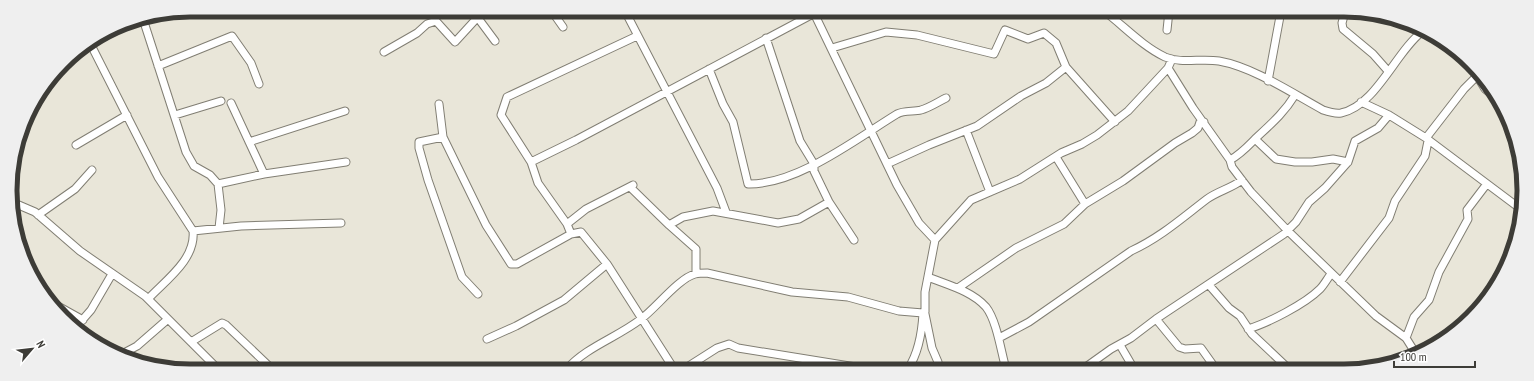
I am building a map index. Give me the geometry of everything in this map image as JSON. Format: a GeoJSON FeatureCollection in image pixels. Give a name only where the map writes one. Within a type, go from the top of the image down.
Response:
{"type":"FeatureCollection","features":[{"type":"Feature","properties":{"kind":"street"},"geometry":{"type":"LineString","coordinates":[[556,17],[563,27]]}},
{"type":"Feature","properties":{"kind":"street"},"geometry":{"type":"LineString","coordinates":[[628,17],[668,91],[686,130],[717,188],[726,212]]}},
{"type":"Feature","properties":{"kind":"street"},"geometry":{"type":"LineString","coordinates":[[531,162],[576,140],[710,69],[804,17]]}},
{"type":"Feature","properties":{"kind":"street"},"geometry":{"type":"LineString","coordinates":[[816,17],[887,164],[919,223],[935,240]]}},
{"type":"Feature","properties":{"kind":"street"},"geometry":{"type":"LineString","coordinates":[[1112,17],[1159,54],[1172,59],[1219,61],[1245,69],[1323,110],[1332,113],[1341,113],[1352,109],[1361,102],[1419,35]]}},
{"type":"Feature","properties":{"kind":"street"},"geometry":{"type":"LineString","coordinates":[[1166,30],[1168,17]]}},
{"type":"Feature","properties":{"kind":"street"},"geometry":{"type":"LineString","coordinates":[[1268,81],[1280,17]]}},
{"type":"Feature","properties":{"kind":"street"},"geometry":{"type":"LineString","coordinates":[[1344,17],[1342,23],[1343,29],[1373,54],[1388,71]]}},
{"type":"Feature","properties":{"kind":"street"},"geometry":{"type":"LineString","coordinates":[[384,52],[417,33],[427,24],[436,21],[455,42],[477,18],[495,41]]}},
{"type":"Feature","properties":{"kind":"street"},"geometry":{"type":"LineString","coordinates":[[144,23],[186,152],[194,166],[210,175],[218,184],[222,210],[219,228]]}},
{"type":"Feature","properties":{"kind":"street"},"geometry":{"type":"LineString","coordinates":[[832,48],[886,32],[916,35],[994,54],[1005,30],[1028,39],[1044,33],[1056,43],[1066,67],[1115,122]]}},
{"type":"Feature","properties":{"kind":"street"},"geometry":{"type":"LineString","coordinates":[[158,66],[232,36],[251,63],[259,84]]}},
{"type":"Feature","properties":{"kind":"street"},"geometry":{"type":"LineString","coordinates":[[571,234],[567,224],[538,183],[531,162],[502,115],[507,97],[637,36]]}},
{"type":"Feature","properties":{"kind":"street"},"geometry":{"type":"LineString","coordinates":[[766,38],[800,141],[814,164],[814,171],[829,202],[854,240]]}},
{"type":"Feature","properties":{"kind":"street"},"geometry":{"type":"LineString","coordinates":[[92,47],[158,177],[193,232],[194,241],[190,252],[148,299]]}},
{"type":"Feature","properties":{"kind":"street"},"geometry":{"type":"LineString","coordinates":[[911,364],[916,354],[922,332],[925,292],[935,240],[971,200],[1020,178],[1061,153],[1082,144],[1115,122],[1168,68],[1172,59]]}},
{"type":"Feature","properties":{"kind":"street"},"geometry":{"type":"LineString","coordinates":[[887,164],[977,126],[1021,96],[1046,83],[1066,67]]}},
{"type":"Feature","properties":{"kind":"street"},"geometry":{"type":"LineString","coordinates":[[1168,68],[1242,180],[1288,231],[1331,274],[1376,316],[1406,338],[1412,350]]}},
{"type":"Feature","properties":{"kind":"street"},"geometry":{"type":"LineString","coordinates":[[710,69],[723,104],[733,122],[748,184],[764,184],[814,164],[899,113],[922,110],[946,98]]}},
{"type":"Feature","properties":{"kind":"street"},"geometry":{"type":"LineString","coordinates":[[1340,282],[1389,218],[1395,201],[1425,156],[1427,140],[1464,90],[1475,78]]}},
{"type":"Feature","properties":{"kind":"street"},"geometry":{"type":"LineString","coordinates":[[1230,160],[1240,154],[1282,114],[1295,95]]}},
{"type":"Feature","properties":{"kind":"street"},"geometry":{"type":"LineString","coordinates":[[175,116],[221,101]]}},
{"type":"Feature","properties":{"kind":"street"},"geometry":{"type":"LineString","coordinates":[[1361,102],[1389,115],[1427,140],[1517,206]]}},
{"type":"Feature","properties":{"kind":"street"},"geometry":{"type":"LineString","coordinates":[[231,103],[264,174]]}},
{"type":"Feature","properties":{"kind":"street"},"geometry":{"type":"LineString","coordinates":[[439,104],[443,137],[486,225],[511,264],[517,264],[571,234],[582,232],[607,264],[671,364]]}},
{"type":"Feature","properties":{"kind":"street"},"geometry":{"type":"LineString","coordinates":[[249,142],[345,111]]}},
{"type":"Feature","properties":{"kind":"street"},"geometry":{"type":"LineString","coordinates":[[76,145],[127,115]]}},
{"type":"Feature","properties":{"kind":"street"},"geometry":{"type":"LineString","coordinates":[[1091,364],[1111,349],[1120,345],[1272,244],[1288,231],[1296,222],[1309,202],[1325,188],[1348,162],[1355,141],[1378,128],[1389,115]]}},
{"type":"Feature","properties":{"kind":"street"},"geometry":{"type":"LineString","coordinates":[[958,288],[1016,248],[1064,224],[1085,204],[1123,181],[1175,143],[1192,133],[1198,128],[1200,122],[1204,122]]}},
{"type":"Feature","properties":{"kind":"street"},"geometry":{"type":"LineString","coordinates":[[966,130],[990,192]]}},
{"type":"Feature","properties":{"kind":"street"},"geometry":{"type":"LineString","coordinates":[[443,137],[419,142],[419,148],[428,180],[462,278],[478,294]]}},
{"type":"Feature","properties":{"kind":"street"},"geometry":{"type":"LineString","coordinates":[[1255,139],[1276,159],[1295,162],[1312,162],[1333,158],[1348,162]]}},
{"type":"Feature","properties":{"kind":"street"},"geometry":{"type":"LineString","coordinates":[[1056,157],[1085,204]]}},
{"type":"Feature","properties":{"kind":"street"},"geometry":{"type":"LineString","coordinates":[[218,184],[264,174],[346,162]]}},
{"type":"Feature","properties":{"kind":"street"},"geometry":{"type":"LineString","coordinates":[[38,214],[75,188],[92,170]]}},
{"type":"Feature","properties":{"kind":"street"},"geometry":{"type":"LineString","coordinates":[[999,338],[1029,322],[1131,251],[1171,228],[1208,198],[1232,187],[1242,180]]}},
{"type":"Feature","properties":{"kind":"street"},"geometry":{"type":"LineString","coordinates":[[1406,338],[1414,317],[1429,300],[1439,272],[1468,219],[1467,210],[1486,185]]}},
{"type":"Feature","properties":{"kind":"street"},"geometry":{"type":"LineString","coordinates":[[567,224],[586,209],[631,186],[669,225],[696,249],[696,274]]}},
{"type":"Feature","properties":{"kind":"street"},"geometry":{"type":"LineString","coordinates":[[669,225],[683,217],[713,210],[778,223],[799,219],[829,202]]}},
{"type":"Feature","properties":{"kind":"street"},"geometry":{"type":"LineString","coordinates":[[17,205],[38,214],[80,251],[148,299],[211,362]]}},
{"type":"Feature","properties":{"kind":"street"},"geometry":{"type":"LineString","coordinates":[[193,232],[240,226],[341,223]]}},
{"type":"Feature","properties":{"kind":"street"},"geometry":{"type":"LineString","coordinates":[[487,339],[516,326],[564,300],[607,264]]}},
{"type":"Feature","properties":{"kind":"street"},"geometry":{"type":"LineString","coordinates":[[572,364],[641,319],[685,279],[696,274],[707,273],[792,292],[848,297],[899,311],[924,312]]}},
{"type":"Feature","properties":{"kind":"street"},"geometry":{"type":"LineString","coordinates":[[79,324],[99,298],[112,274]]}},
{"type":"Feature","properties":{"kind":"street"},"geometry":{"type":"LineString","coordinates":[[1250,331],[1312,297],[1321,288],[1331,274]]}},
{"type":"Feature","properties":{"kind":"street"},"geometry":{"type":"LineString","coordinates":[[928,277],[958,288],[986,308],[999,338],[1005,364]]}},
{"type":"Feature","properties":{"kind":"street"},"geometry":{"type":"LineString","coordinates":[[1209,285],[1229,308],[1240,316],[1250,331],[1283,364]]}},
{"type":"Feature","properties":{"kind":"street"},"geometry":{"type":"LineString","coordinates":[[65,310],[83,320]]}},
{"type":"Feature","properties":{"kind":"street"},"geometry":{"type":"LineString","coordinates":[[924,312],[932,348],[938,364]]}},
{"type":"Feature","properties":{"kind":"street"},"geometry":{"type":"LineString","coordinates":[[126,352],[137,346],[168,319]]}},
{"type":"Feature","properties":{"kind":"street"},"geometry":{"type":"LineString","coordinates":[[1156,320],[1179,347],[1186,349],[1201,348],[1212,364]]}},
{"type":"Feature","properties":{"kind":"street"},"geometry":{"type":"LineString","coordinates":[[191,342],[222,323],[226,325],[267,364]]}},
{"type":"Feature","properties":{"kind":"street"},"geometry":{"type":"LineString","coordinates":[[692,364],[717,348],[728,344],[738,348],[833,364]]}},
{"type":"Feature","properties":{"kind":"street"},"geometry":{"type":"LineString","coordinates":[[1120,345],[1131,364]]}}]}
